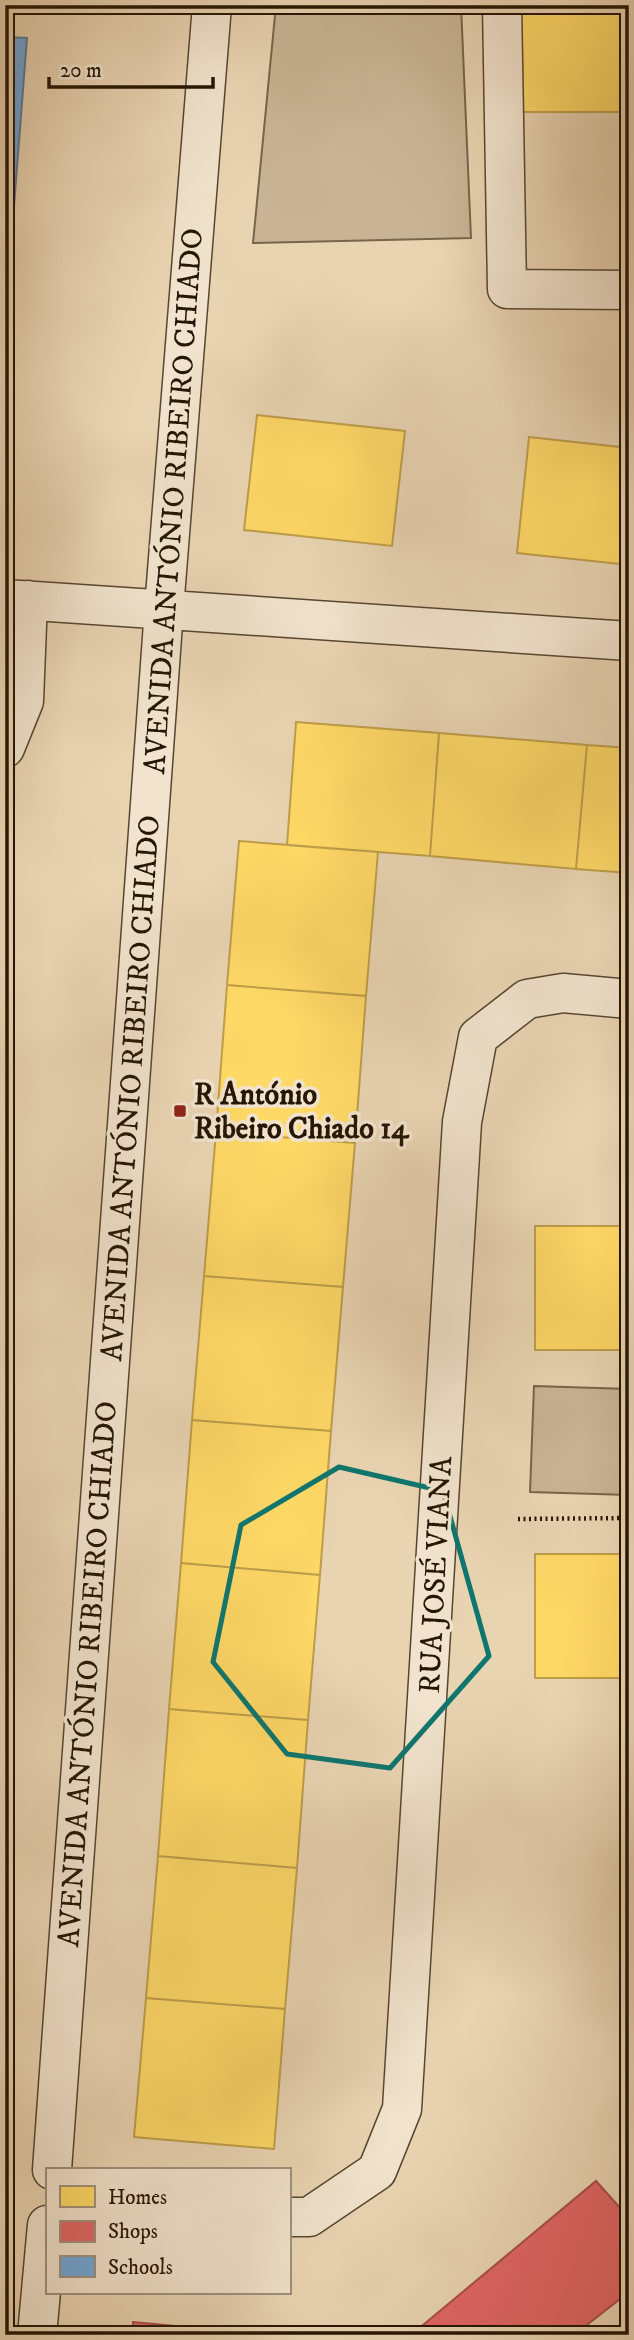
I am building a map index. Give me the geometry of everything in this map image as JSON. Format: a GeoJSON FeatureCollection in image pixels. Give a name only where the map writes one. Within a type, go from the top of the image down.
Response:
{"type":"FeatureCollection","features":[{"type":"Feature","properties":{"kind":"street","name":"AVENIDA ANTÓNIO RIBEIRO CHIADO"},"geometry":{"type":"LineString","coordinates":[[52,2168],[164,610],[212,5]]}},
{"type":"Feature","properties":{"kind":"street"},"geometry":{"type":"LineString","coordinates":[[502,5],[507,289],[629,290]]}},
{"type":"Feature","properties":{"kind":"street"},"geometry":{"type":"LineString","coordinates":[[5,748],[24,701],[16,600],[629,641]]}},
{"type":"Feature","properties":{"kind":"street","name":"RUA JOSÉ VIANA"},"geometry":{"type":"LineString","coordinates":[[290,2217],[309,2217],[377,2171],[402,2109],[462,1122],[478,1037],[527,999],[563,993],[629,999]]}},
{"type":"Feature","properties":{"kind":"street"},"geometry":{"type":"LineString","coordinates":[[37,2335],[46,2236]]}},
{"type":"Feature","properties":{"kind":"path"},"geometry":{"type":"LineString","coordinates":[[518,1519],[629,1518]]}},
{"type":"Feature","properties":{"kind":"highlighted area"},"geometry":{"type":"Polygon","coordinates":[[[339,1467],[443,1491],[489,1656],[390,1768],[287,1754],[213,1662],[241,1525],[339,1467]]]}},
{"type":"Feature","properties":{"kind":"shaded area"},"geometry":{"type":"Polygon","coordinates":[[[276,5],[461,5],[471,238],[253,243],[276,5]]]}},
{"type":"Feature","properties":{"kind":"shaded area"},"geometry":{"type":"Polygon","coordinates":[[[534,1386],[629,1389],[629,1495],[530,1492],[534,1386]]]}},
{"type":"Feature","properties":{"kind":"building: Homes"},"geometry":{"type":"Polygon","coordinates":[[[521,5],[629,5],[629,112],[520,112],[521,5]]]}},
{"type":"Feature","properties":{"kind":"building: Homes"},"geometry":{"type":"Polygon","coordinates":[[[257,415],[405,431],[392,546],[244,530],[257,415]]]}},
{"type":"Feature","properties":{"kind":"building: Homes"},"geometry":{"type":"Polygon","coordinates":[[[529,437],[629,448],[629,565],[517,553],[529,437]]]}},
{"type":"Feature","properties":{"kind":"building: Homes"},"geometry":{"type":"Polygon","coordinates":[[[296,722],[439,733],[430,856],[287,845],[296,722]]]}},
{"type":"Feature","properties":{"kind":"building: Homes"},"geometry":{"type":"Polygon","coordinates":[[[439,733],[587,745],[576,869],[430,856],[439,733]]]}},
{"type":"Feature","properties":{"kind":"building: Homes"},"geometry":{"type":"Polygon","coordinates":[[[587,745],[629,748],[629,873],[576,869],[587,745]]]}},
{"type":"Feature","properties":{"kind":"building: Homes"},"geometry":{"type":"Polygon","coordinates":[[[239,841],[378,852],[366,996],[227,985],[239,841]]]}},
{"type":"Feature","properties":{"kind":"building: Homes"},"geometry":{"type":"Polygon","coordinates":[[[227,985],[366,996],[355,1143],[216,1132],[227,985]]]}},
{"type":"Feature","properties":{"kind":"building: Homes"},"geometry":{"type":"Polygon","coordinates":[[[216,1132],[355,1143],[343,1287],[204,1276],[216,1132]]]}},
{"type":"Feature","properties":{"kind":"building: Homes"},"geometry":{"type":"Polygon","coordinates":[[[535,1226],[629,1226],[629,1350],[535,1350],[535,1226]]]}},
{"type":"Feature","properties":{"kind":"building: Homes"},"geometry":{"type":"Polygon","coordinates":[[[204,1276],[343,1287],[331,1431],[192,1420],[204,1276]]]}},
{"type":"Feature","properties":{"kind":"building: Homes"},"geometry":{"type":"Polygon","coordinates":[[[192,1420],[331,1431],[320,1575],[181,1563],[192,1420]]]}},
{"type":"Feature","properties":{"kind":"building: Homes"},"geometry":{"type":"Polygon","coordinates":[[[535,1554],[629,1554],[629,1678],[535,1678],[535,1554]]]}},
{"type":"Feature","properties":{"kind":"building: Homes"},"geometry":{"type":"Polygon","coordinates":[[[181,1563],[320,1575],[308,1720],[169,1709],[181,1563]]]}},
{"type":"Feature","properties":{"kind":"building: Homes"},"geometry":{"type":"Polygon","coordinates":[[[169,1709],[308,1720],[297,1868],[158,1856],[169,1709]]]}},
{"type":"Feature","properties":{"kind":"building: Homes"},"geometry":{"type":"Polygon","coordinates":[[[158,1856],[297,1868],[285,2009],[146,1998],[158,1856]]]}},
{"type":"Feature","properties":{"kind":"building: Homes"},"geometry":{"type":"Polygon","coordinates":[[[146,1998],[285,2009],[274,2149],[134,2137],[146,1998]]]}},
{"type":"Feature","properties":{"kind":"building: Shops"},"geometry":{"type":"Polygon","coordinates":[[[596,2181],[629,2218],[629,2292],[574,2335],[411,2335],[596,2181]]]}},
{"type":"Feature","properties":{"kind":"building: Shops"},"geometry":{"type":"Polygon","coordinates":[[[133,2322],[271,2335],[132,2335],[133,2322]]]}},
{"type":"Feature","properties":{"kind":"building: Schools"},"geometry":{"type":"Polygon","coordinates":[[[5,37],[27,38],[7,297],[5,297],[5,37]]]}},
{"type":"Feature","properties":{"kind":"place","name":"R António Ribeiro Chiado 14"},"geometry":{"type":"Point","coordinates":[180,1111]}}]}
